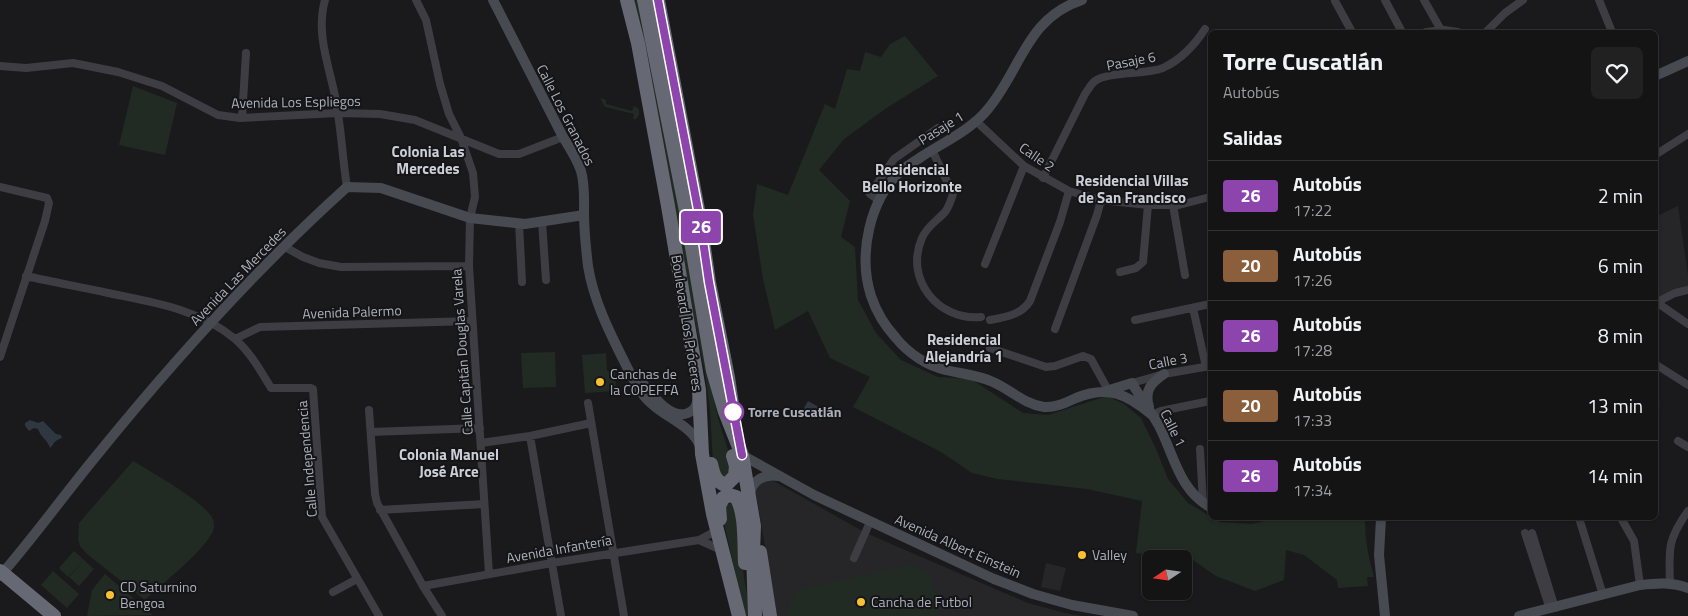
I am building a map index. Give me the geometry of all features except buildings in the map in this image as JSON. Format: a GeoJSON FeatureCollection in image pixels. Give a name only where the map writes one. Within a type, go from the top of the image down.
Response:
{"type":"FeatureCollection","features":[{"type":"Feature","properties":{"kind":"highway","name":"Boulevard Los Próceres"},"geometry":{"type":"LineString","coordinates":[[627,0],[639,51],[689,328],[699,390],[702,454],[717,533],[736,615]]}},
{"type":"Feature","properties":{"kind":"highway","name":"Boulevard Los Próceres"},"geometry":{"type":"LineString","coordinates":[[644,0],[691,243],[713,371],[725,412],[742,455],[750,496],[754,526],[754,613]]}},
{"type":"Feature","properties":{"kind":"highway"},"geometry":{"type":"LineString","coordinates":[[658,0],[742,455]]}},
{"type":"Feature","properties":{"kind":"highway"},"geometry":{"type":"LineString","coordinates":[[691,243],[700,220]]}},
{"type":"Feature","properties":{"kind":"highway"},"geometry":{"type":"LineString","coordinates":[[689,328],[708,403],[710,459],[713,474],[720,483],[726,484],[733,480],[736,466],[717,406],[713,371]]}},
{"type":"Feature","properties":{"kind":"highway"},"geometry":{"type":"LineString","coordinates":[[736,615],[734,575],[719,514],[720,502],[726,496],[736,497],[740,504],[746,577],[754,613]]}},
{"type":"Feature","properties":{"kind":"highway"},"geometry":{"type":"LineString","coordinates":[[754,526],[770,616]]}},
{"type":"Feature","properties":{"kind":"highway"},"geometry":{"type":"LineString","coordinates":[[717,533],[719,549],[736,615]]}},
{"type":"Feature","properties":{"kind":"highway"},"geometry":{"type":"LineString","coordinates":[[1,576],[41,616]]}},
{"type":"Feature","properties":{"kind":"highway"},"geometry":{"type":"LineString","coordinates":[[1,576],[54,616]]}},
{"type":"Feature","properties":{"kind":"street"},"geometry":{"type":"LineString","coordinates":[[325,0],[323,7],[322,43],[338,113],[347,187],[381,188],[470,218],[519,223],[584,215]]}},
{"type":"Feature","properties":{"kind":"street","name":"Calle Capitán Douglas Varela"},"geometry":{"type":"LineString","coordinates":[[416,0],[426,20],[440,84],[449,114],[461,138],[473,173],[475,197],[470,218],[469,266],[489,574]]}},
{"type":"Feature","properties":{"kind":"street","name":"Calle Los Granados"},"geometry":{"type":"LineString","coordinates":[[493,0],[581,172],[584,186],[588,267],[592,286],[624,362],[649,402],[688,430],[695,437],[702,454]]}},
{"type":"Feature","properties":{"kind":"street","name":"Pasaje 1"},"geometry":{"type":"LineString","coordinates":[[1082,0],[1072,3],[1055,14],[1036,32],[1024,48],[990,107],[977,122],[903,169],[892,182],[872,218],[868,236],[867,278],[871,297],[896,339],[930,365],[993,381],[1026,402],[1044,407],[1056,406],[1081,396],[1105,391]]}},
{"type":"Feature","properties":{"kind":"street"},"geometry":{"type":"LineString","coordinates":[[1385,0],[1401,30]]}},
{"type":"Feature","properties":{"kind":"street"},"geometry":{"type":"LineString","coordinates":[[1424,0],[1441,30],[1450,30]]}},
{"type":"Feature","properties":{"kind":"street"},"geometry":{"type":"LineString","coordinates":[[1488,30],[1505,13],[1523,0]]}},
{"type":"Feature","properties":{"kind":"street"},"geometry":{"type":"LineString","coordinates":[[1600,0],[1611,30]]}},
{"type":"Feature","properties":{"kind":"street"},"geometry":{"type":"LineString","coordinates":[[1335,1],[1351,30]]}},
{"type":"Feature","properties":{"kind":"street","name":"Pasaje 6"},"geometry":{"type":"LineString","coordinates":[[1043,178],[1086,94],[1095,81],[1163,68],[1191,50],[1205,29]]}},
{"type":"Feature","properties":{"kind":"street"},"geometry":{"type":"LineString","coordinates":[[242,118],[246,52]]}},
{"type":"Feature","properties":{"kind":"street"},"geometry":{"type":"LineString","coordinates":[[1658,75],[1688,61]]}},
{"type":"Feature","properties":{"kind":"street","name":"Avenida Los Espliegos"},"geometry":{"type":"LineString","coordinates":[[0,66],[26,68],[73,63],[118,72],[162,86],[218,116],[242,118],[338,113],[380,114],[415,120],[499,154],[519,154],[563,138]]}},
{"type":"Feature","properties":{"kind":"street","name":"Calle 2"},"geometry":{"type":"LineString","coordinates":[[977,122],[1024,166],[1069,192],[1101,200],[1148,205],[1173,205],[1208,197]]}},
{"type":"Feature","properties":{"kind":"street"},"geometry":{"type":"LineString","coordinates":[[880,201],[870,194],[894,159],[938,128]]}},
{"type":"Feature","properties":{"kind":"street"},"geometry":{"type":"LineString","coordinates":[[1658,153],[1688,134]]}},
{"type":"Feature","properties":{"kind":"street"},"geometry":{"type":"LineString","coordinates":[[932,150],[953,194],[944,212],[926,229],[919,245],[917,257],[920,276],[928,296],[942,307],[967,317],[981,317]]}},
{"type":"Feature","properties":{"kind":"street"},"geometry":{"type":"LineString","coordinates":[[985,264],[1024,166]]}},
{"type":"Feature","properties":{"kind":"street"},"geometry":{"type":"LineString","coordinates":[[0,187],[47,198],[49,203],[45,221],[0,356]]}},
{"type":"Feature","properties":{"kind":"street","name":"Avenida Las Mercedes"},"geometry":{"type":"LineString","coordinates":[[1,576],[113,435],[211,323],[305,225],[347,187]]}},
{"type":"Feature","properties":{"kind":"street"},"geometry":{"type":"LineString","coordinates":[[990,320],[1012,316],[1022,310],[1030,301],[1060,222],[1069,192]]}},
{"type":"Feature","properties":{"kind":"street"},"geometry":{"type":"LineString","coordinates":[[1055,329],[1101,200]]}},
{"type":"Feature","properties":{"kind":"street"},"geometry":{"type":"LineString","coordinates":[[1120,272],[1136,268],[1142,262],[1148,205]]}},
{"type":"Feature","properties":{"kind":"street"},"geometry":{"type":"LineString","coordinates":[[1173,205],[1185,275]]}},
{"type":"Feature","properties":{"kind":"street"},"geometry":{"type":"LineString","coordinates":[[542,221],[546,280]]}},
{"type":"Feature","properties":{"kind":"street"},"geometry":{"type":"LineString","coordinates":[[519,223],[522,282]]}},
{"type":"Feature","properties":{"kind":"street"},"geometry":{"type":"LineString","coordinates":[[285,247],[303,257],[340,267],[469,266]]}},
{"type":"Feature","properties":{"kind":"street"},"geometry":{"type":"LineString","coordinates":[[26,276],[184,310],[211,323],[235,339]]}},
{"type":"Feature","properties":{"kind":"street"},"geometry":{"type":"LineString","coordinates":[[1688,290],[1675,293],[1659,301],[1662,306],[1688,324]]}},
{"type":"Feature","properties":{"kind":"street"},"geometry":{"type":"LineString","coordinates":[[1135,320],[1208,304]]}},
{"type":"Feature","properties":{"kind":"street"},"geometry":{"type":"LineString","coordinates":[[1193,308],[1208,366]]}},
{"type":"Feature","properties":{"kind":"street","name":"Avenida Palermo"},"geometry":{"type":"LineString","coordinates":[[235,339],[260,327],[472,321]]}},
{"type":"Feature","properties":{"kind":"street","name":"Calle Independencia"},"geometry":{"type":"LineString","coordinates":[[235,339],[260,368],[271,388],[311,388],[314,391],[324,521],[379,616]]}},
{"type":"Feature","properties":{"kind":"street"},"geometry":{"type":"LineString","coordinates":[[990,348],[1046,366],[1055,366],[1083,356],[1091,359],[1105,391]]}},
{"type":"Feature","properties":{"kind":"street","name":"Calle Los Granados"},"geometry":{"type":"LineString","coordinates":[[624,362],[659,402],[673,412],[684,414],[693,411],[698,401],[699,390]]}},
{"type":"Feature","properties":{"kind":"street","name":"Calle 3"},"geometry":{"type":"LineString","coordinates":[[1132,383],[1164,374],[1208,366]]}},
{"type":"Feature","properties":{"kind":"street"},"geometry":{"type":"LineString","coordinates":[[1658,366],[1688,385]]}},
{"type":"Feature","properties":{"kind":"street"},"geometry":{"type":"LineString","coordinates":[[1152,415],[1147,398],[1148,390],[1155,380],[1164,374]]}},
{"type":"Feature","properties":{"kind":"street"},"geometry":{"type":"LineString","coordinates":[[1105,391],[1132,383]]}},
{"type":"Feature","properties":{"kind":"street","name":"Calle 1"},"geometry":{"type":"LineString","coordinates":[[1132,383],[1158,425],[1181,478],[1194,496],[1207,505]]}},
{"type":"Feature","properties":{"kind":"street"},"geometry":{"type":"LineString","coordinates":[[1105,391],[1130,398],[1152,415]]}},
{"type":"Feature","properties":{"kind":"street"},"geometry":{"type":"LineString","coordinates":[[1152,415],[1162,411],[1208,401]]}},
{"type":"Feature","properties":{"kind":"street"},"geometry":{"type":"LineString","coordinates":[[588,403],[624,616]]}},
{"type":"Feature","properties":{"kind":"street"},"geometry":{"type":"LineString","coordinates":[[369,410],[375,494],[380,510],[442,616]]}},
{"type":"Feature","properties":{"kind":"street"},"geometry":{"type":"LineString","coordinates":[[481,443],[530,436],[591,423]]}},
{"type":"Feature","properties":{"kind":"street"},"geometry":{"type":"LineString","coordinates":[[371,432],[480,428]]}},
{"type":"Feature","properties":{"kind":"street"},"geometry":{"type":"LineString","coordinates":[[530,436],[561,616]]}},
{"type":"Feature","properties":{"kind":"street"},"geometry":{"type":"LineString","coordinates":[[1678,441],[1688,447]]}},
{"type":"Feature","properties":{"kind":"street"},"geometry":{"type":"LineString","coordinates":[[1200,449],[1207,505]]}},
{"type":"Feature","properties":{"kind":"street","name":"Avenida Albert Einstein"},"geometry":{"type":"LineString","coordinates":[[742,455],[814,495],[994,579],[1072,606],[1133,616]]}},
{"type":"Feature","properties":{"kind":"street"},"geometry":{"type":"LineString","coordinates":[[750,496],[752,485],[760,478],[781,476]]}},
{"type":"Feature","properties":{"kind":"street"},"geometry":{"type":"LineString","coordinates":[[380,510],[484,504]]}},
{"type":"Feature","properties":{"kind":"street"},"geometry":{"type":"LineString","coordinates":[[1670,584],[1670,542],[1676,528],[1688,511]]}},
{"type":"Feature","properties":{"kind":"street"},"geometry":{"type":"LineString","coordinates":[[1381,520],[1380,555],[1385,616]]}},
{"type":"Feature","properties":{"kind":"street"},"geometry":{"type":"LineString","coordinates":[[1580,520],[1602,595]]}},
{"type":"Feature","properties":{"kind":"street"},"geometry":{"type":"LineString","coordinates":[[1622,520],[1634,541],[1640,585]]}},
{"type":"Feature","properties":{"kind":"street"},"geometry":{"type":"LineString","coordinates":[[854,558],[870,522]]}},
{"type":"Feature","properties":{"kind":"street","name":"Avenida Infantería"},"geometry":{"type":"LineString","coordinates":[[423,586],[699,540],[717,533]]}},
{"type":"Feature","properties":{"kind":"street"},"geometry":{"type":"LineString","coordinates":[[1529,533],[1552,606]]}},
{"type":"Feature","properties":{"kind":"street"},"geometry":{"type":"LineString","coordinates":[[699,540],[719,549]]}},
{"type":"Feature","properties":{"kind":"street"},"geometry":{"type":"LineString","coordinates":[[332,592],[357,578]]}},
{"type":"Feature","properties":{"kind":"street"},"geometry":{"type":"LineString","coordinates":[[1519,616],[1640,585],[1657,583],[1688,588]]}},
{"type":"Feature","properties":{"kind":"shaded area"},"geometry":{"type":"Polygon","coordinates":[[[632,0],[640,0],[716,409],[731,462],[732,470],[724,478],[713,463],[710,409],[705,373],[632,0]]]}},
{"type":"Feature","properties":{"kind":"shaded area"},"geometry":{"type":"Polygon","coordinates":[[[905,36],[938,76],[885,109],[844,139],[819,170],[850,201],[841,237],[855,247],[858,300],[876,333],[901,360],[938,377],[971,379],[1023,413],[1048,415],[1107,396],[1124,404],[1141,418],[1168,479],[1188,503],[1208,515],[1208,520],[1252,524],[1269,520],[1365,520],[1367,548],[1374,577],[1367,577],[1368,586],[1338,588],[1337,580],[1304,555],[1286,550],[1284,580],[1255,591],[1216,576],[1192,560],[1192,550],[1142,550],[1142,554],[1136,553],[1142,501],[1087,489],[998,479],[972,473],[941,452],[853,407],[870,377],[830,358],[808,311],[775,330],[763,279],[753,215],[757,184],[788,195],[825,104],[835,109],[847,69],[860,71],[865,52],[881,57],[890,44],[905,36]]]}},
{"type":"Feature","properties":{"kind":"shaded area"},"geometry":{"type":"Polygon","coordinates":[[[133,86],[177,103],[165,155],[119,145],[133,86]]]}},
{"type":"Feature","properties":{"kind":"shaded area"},"geometry":{"type":"Polygon","coordinates":[[[600,98],[606,100],[606,104],[632,111],[634,106],[639,109],[639,115],[636,119],[633,119],[634,114],[605,107],[600,98]]]}},
{"type":"Feature","properties":{"kind":"shaded area"},"geometry":{"type":"Polygon","coordinates":[[[1678,206],[1688,286],[1658,298],[1658,216],[1678,206]]]}},
{"type":"Feature","properties":{"kind":"shaded area"},"geometry":{"type":"Polygon","coordinates":[[[555,352],[556,387],[523,388],[521,353],[555,352]]]}},
{"type":"Feature","properties":{"kind":"shaded area"},"geometry":{"type":"Polygon","coordinates":[[[606,353],[607,371],[615,371],[616,391],[585,393],[582,355],[606,353]]]}},
{"type":"Feature","properties":{"kind":"shaded area"},"geometry":{"type":"Polygon","coordinates":[[[1658,400],[1660,401],[1658,424],[1658,400]]]}},
{"type":"Feature","properties":{"kind":"shaded area"},"geometry":{"type":"Polygon","coordinates":[[[808,401],[826,411],[821,420],[803,410],[808,401]]]}},
{"type":"Feature","properties":{"kind":"shaded area"},"geometry":{"type":"Polygon","coordinates":[[[30,420],[38,423],[43,421],[56,434],[61,435],[62,438],[56,441],[50,448],[38,429],[34,428],[29,431],[25,426],[25,423],[30,420]]]}},
{"type":"Feature","properties":{"kind":"shaded area"},"geometry":{"type":"Polygon","coordinates":[[[133,461],[164,479],[201,505],[209,513],[214,523],[212,533],[198,551],[145,600],[87,554],[80,546],[78,539],[79,523],[133,461]]]}},
{"type":"Feature","properties":{"kind":"shaded area"},"geometry":{"type":"Polygon","coordinates":[[[770,479],[866,533],[1028,603],[1083,616],[777,616],[755,488],[758,483],[770,479]]]}},
{"type":"Feature","properties":{"kind":"shaded area"},"geometry":{"type":"Polygon","coordinates":[[[726,503],[736,506],[744,578],[751,616],[745,616],[722,514],[726,503]]]}},
{"type":"Feature","properties":{"kind":"shaded area"},"geometry":{"type":"Polygon","coordinates":[[[74,551],[84,560],[68,577],[59,568],[74,551]]]}},
{"type":"Feature","properties":{"kind":"shaded area"},"geometry":{"type":"Polygon","coordinates":[[[84,560],[94,569],[79,586],[69,577],[84,560]]]}},
{"type":"Feature","properties":{"kind":"shaded area"},"geometry":{"type":"Polygon","coordinates":[[[1046,563],[1066,568],[1060,591],[1041,587],[1046,563]]]}},
{"type":"Feature","properties":{"kind":"shaded area","name":"Cancha de Futbol"},"geometry":{"type":"Polygon","coordinates":[[[908,565],[917,566],[924,570],[933,583],[936,591],[937,616],[787,616],[791,600],[799,590],[908,565]]]}},
{"type":"Feature","properties":{"kind":"shaded area"},"geometry":{"type":"Polygon","coordinates":[[[53,571],[79,594],[67,608],[41,585],[53,571]]]}},
{"type":"Feature","properties":{"kind":"shaded area","name":"CD Saturnino Bengoa"},"geometry":{"type":"Polygon","coordinates":[[[105,574],[153,615],[87,616],[92,590],[105,574]]]}},
{"type":"Feature","properties":{"kind":"bus line","name":"26"},"geometry":{"type":"LineString","coordinates":[[658,0],[742,455]]}},
{"type":"Feature","properties":{"kind":"place","name":"Canchas de la COPEFFA"},"geometry":{"type":"Point","coordinates":[600,382]}},
{"type":"Feature","properties":{"kind":"place","name":"Torre Cuscatlán"},"geometry":{"type":"Point","coordinates":[733,412]}},
{"type":"Feature","properties":{"kind":"place","name":"Valley"},"geometry":{"type":"Point","coordinates":[1082,555]}},
{"type":"Feature","properties":{"kind":"place","name":"CD Saturnino Bengoa"},"geometry":{"type":"Point","coordinates":[110,595]}},
{"type":"Feature","properties":{"kind":"place","name":"Cancha de Futbol"},"geometry":{"type":"Point","coordinates":[861,602]}},
{"type":"Feature","properties":{"kind":"district","name":"Colonia Las Mercedes"},"geometry":{"type":"Point","coordinates":[428,160]}},
{"type":"Feature","properties":{"kind":"district","name":"Residencial Bello Horizonte"},"geometry":{"type":"Point","coordinates":[912,178]}},
{"type":"Feature","properties":{"kind":"district","name":"Residencial Villas de San Francisco"},"geometry":{"type":"Point","coordinates":[1132,190]}},
{"type":"Feature","properties":{"kind":"district","name":"Residencial Alejandría 1"},"geometry":{"type":"Point","coordinates":[964,348]}},
{"type":"Feature","properties":{"kind":"district","name":"Colonia Manuel José Arce"},"geometry":{"type":"Point","coordinates":[449,464]}}]}
